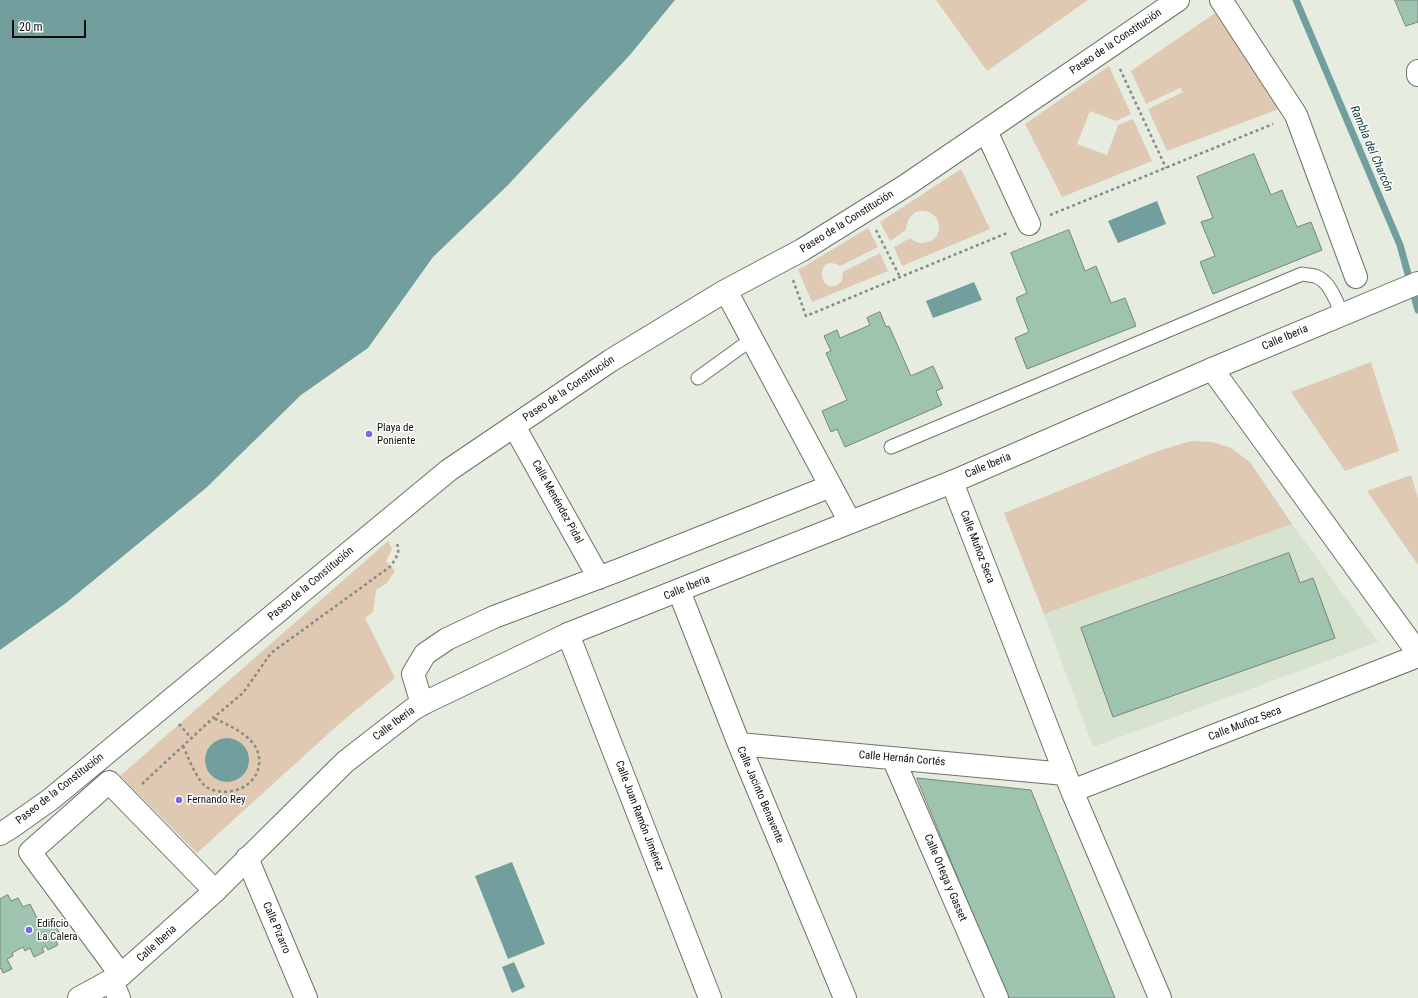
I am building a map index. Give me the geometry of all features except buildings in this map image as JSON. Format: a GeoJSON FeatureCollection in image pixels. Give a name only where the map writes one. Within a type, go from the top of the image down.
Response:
{"type":"FeatureCollection","features":[{"type":"Feature","properties":{"kind":"street","name":"Paseo de la Constitución"},"geometry":{"type":"LineString","coordinates":[[0,834],[51,799],[449,470],[610,361],[725,291],[802,250],[905,186],[1178,0]]}},
{"type":"Feature","properties":{"kind":"street"},"geometry":{"type":"LineString","coordinates":[[1221,0],[1296,115],[1356,278]]}},
{"type":"Feature","properties":{"kind":"street"},"geometry":{"type":"LineString","coordinates":[[986,131],[1029,224]]}},
{"type":"Feature","properties":{"kind":"street","name":"Calle Iberia"},"geometry":{"type":"LineString","coordinates":[[80,998],[118,985],[345,762],[412,710],[422,704],[568,634],[952,482],[1212,369],[1418,283]]}},
{"type":"Feature","properties":{"kind":"street"},"geometry":{"type":"LineString","coordinates":[[725,291],[850,522]]}},
{"type":"Feature","properties":{"kind":"street"},"geometry":{"type":"LineString","coordinates":[[1212,369],[1418,653]]}},
{"type":"Feature","properties":{"kind":"street","name":"Calle Menéndez Pidal"},"geometry":{"type":"LineString","coordinates":[[514,426],[599,578]]}},
{"type":"Feature","properties":{"kind":"street","name":"Calle Muñoz Seca"},"geometry":{"type":"LineString","coordinates":[[952,482],[1068,782],[1160,998]]}},
{"type":"Feature","properties":{"kind":"street"},"geometry":{"type":"LineString","coordinates":[[422,704],[413,674],[425,654],[448,639],[494,617],[599,578],[831,486]]}},
{"type":"Feature","properties":{"kind":"street","name":"Calle Jacinto Benavente"},"geometry":{"type":"LineString","coordinates":[[679,591],[738,744],[845,998]]}},
{"type":"Feature","properties":{"kind":"street","name":"Calle Juan Ramón Jiménez"},"geometry":{"type":"LineString","coordinates":[[568,634],[710,998]]}},
{"type":"Feature","properties":{"kind":"street","name":"Calle Muñoz Seca"},"geometry":{"type":"LineString","coordinates":[[1068,782],[1418,656]]}},
{"type":"Feature","properties":{"kind":"street","name":"Calle Hernán Cortés"},"geometry":{"type":"LineString","coordinates":[[738,744],[893,758],[1068,782]]}},
{"type":"Feature","properties":{"kind":"street","name":"Calle Ortega y Gasset"},"geometry":{"type":"LineString","coordinates":[[893,758],[997,998]]}},
{"type":"Feature","properties":{"kind":"street"},"geometry":{"type":"LineString","coordinates":[[118,985],[30,852],[109,782],[215,891]]}},
{"type":"Feature","properties":{"kind":"street","name":"Calle Pizarro"},"geometry":{"type":"LineString","coordinates":[[247,858],[306,998]]}},
{"type":"Feature","properties":{"kind":"lane"},"geometry":{"type":"LineString","coordinates":[[891,447],[1302,274],[1316,276],[1324,282],[1331,290],[1342,314]]}},
{"type":"Feature","properties":{"kind":"lane"},"geometry":{"type":"LineString","coordinates":[[698,378],[752,339]]}},
{"type":"Feature","properties":{"kind":"path"},"geometry":{"type":"LineString","coordinates":[[1110,46],[1166,168]]}},
{"type":"Feature","properties":{"kind":"path"},"geometry":{"type":"LineString","coordinates":[[867,210],[900,277]]}},
{"type":"Feature","properties":{"kind":"path"},"geometry":{"type":"LineString","coordinates":[[125,799],[213,718],[243,693],[271,653],[390,566]]}},
{"type":"Feature","properties":{"kind":"path"},"geometry":{"type":"LineString","coordinates":[[183,746],[192,769],[207,788],[224,792],[240,790],[251,782],[259,769],[258,752],[250,740],[235,728],[213,718]]}},
{"type":"Feature","properties":{"kind":"shaded area"},"geometry":{"type":"Polygon","coordinates":[[[936,0],[1088,0],[987,71],[936,0]]]}},
{"type":"Feature","properties":{"kind":"shaded area"},"geometry":{"type":"Polygon","coordinates":[[[1215,13],[1279,109],[1167,151],[1148,109],[1183,92],[1180,88],[1146,104],[1131,71],[1215,13]]]}},
{"type":"Feature","properties":{"kind":"shaded area"},"geometry":{"type":"Polygon","coordinates":[[[1109,66],[1131,114],[1116,121],[1090,111],[1077,144],[1107,155],[1118,125],[1133,119],[1152,161],[1062,197],[1025,124],[1109,66]]]}},
{"type":"Feature","properties":{"kind":"shaded area"},"geometry":{"type":"Polygon","coordinates":[[[961,169],[990,229],[902,266],[894,247],[910,238],[920,243],[933,240],[937,235],[939,227],[938,220],[927,212],[920,211],[914,213],[909,220],[906,230],[890,241],[880,222],[961,169]]]}},
{"type":"Feature","properties":{"kind":"shaded area"},"geometry":{"type":"Polygon","coordinates":[[[868,228],[878,247],[840,266],[831,263],[825,265],[822,276],[824,282],[828,286],[834,286],[842,281],[843,272],[880,253],[888,271],[812,302],[798,270],[868,228]]]}},
{"type":"Feature","properties":{"kind":"shaded area"},"geometry":{"type":"Polygon","coordinates":[[[1371,362],[1399,451],[1345,471],[1291,392],[1371,362]]]}},
{"type":"Feature","properties":{"kind":"shaded area"},"geometry":{"type":"Polygon","coordinates":[[[1191,441],[1212,442],[1231,448],[1250,462],[1292,524],[1044,614],[1004,513],[1158,451],[1191,441]]]}},
{"type":"Feature","properties":{"kind":"shaded area"},"geometry":{"type":"Polygon","coordinates":[[[1411,475],[1418,498],[1418,565],[1367,491],[1411,475]]]}},
{"type":"Feature","properties":{"kind":"shaded area"},"geometry":{"type":"Polygon","coordinates":[[[1292,524],[1378,642],[1093,747],[1044,614],[1292,524]]]}},
{"type":"Feature","properties":{"kind":"shaded area"},"geometry":{"type":"Polygon","coordinates":[[[388,541],[392,549],[386,561],[395,571],[387,583],[376,590],[373,612],[365,618],[395,678],[339,724],[197,853],[120,776],[388,541]]]}},
{"type":"Feature","properties":{"kind":"water"},"geometry":{"type":"Polygon","coordinates":[[[0,0],[675,0],[629,56],[507,186],[433,257],[368,348],[301,395],[206,488],[66,603],[0,650],[0,0]]]}},
{"type":"Feature","properties":{"kind":"water"},"geometry":{"type":"Polygon","coordinates":[[[1157,201],[1166,224],[1118,243],[1108,221],[1157,201]]]}},
{"type":"Feature","properties":{"kind":"water"},"geometry":{"type":"Polygon","coordinates":[[[974,282],[982,300],[933,318],[926,301],[974,282]]]}},
{"type":"Feature","properties":{"kind":"water"},"geometry":{"type":"Polygon","coordinates":[[[227,738],[239,742],[245,748],[249,760],[245,772],[239,778],[227,782],[215,778],[209,772],[205,760],[209,748],[215,742],[227,738]]]}},
{"type":"Feature","properties":{"kind":"water"},"geometry":{"type":"Polygon","coordinates":[[[512,862],[545,944],[508,959],[475,876],[512,862]]]}},
{"type":"Feature","properties":{"kind":"water"},"geometry":{"type":"Polygon","coordinates":[[[514,962],[525,987],[512,993],[502,967],[514,962]]]}},
{"type":"Feature","properties":{"kind":"waterway","name":"Rambla del Charcón"},"geometry":{"type":"LineString","coordinates":[[1296,0],[1400,245],[1418,310]]}},
{"type":"Feature","properties":{"kind":"place","name":"Playa de Poniente"},"geometry":{"type":"Point","coordinates":[369,434]}},
{"type":"Feature","properties":{"kind":"place","name":"Fernando Rey"},"geometry":{"type":"Point","coordinates":[179,800]}},
{"type":"Feature","properties":{"kind":"place","name":"Edificio La Calera"},"geometry":{"type":"Point","coordinates":[29,930]}}]}
